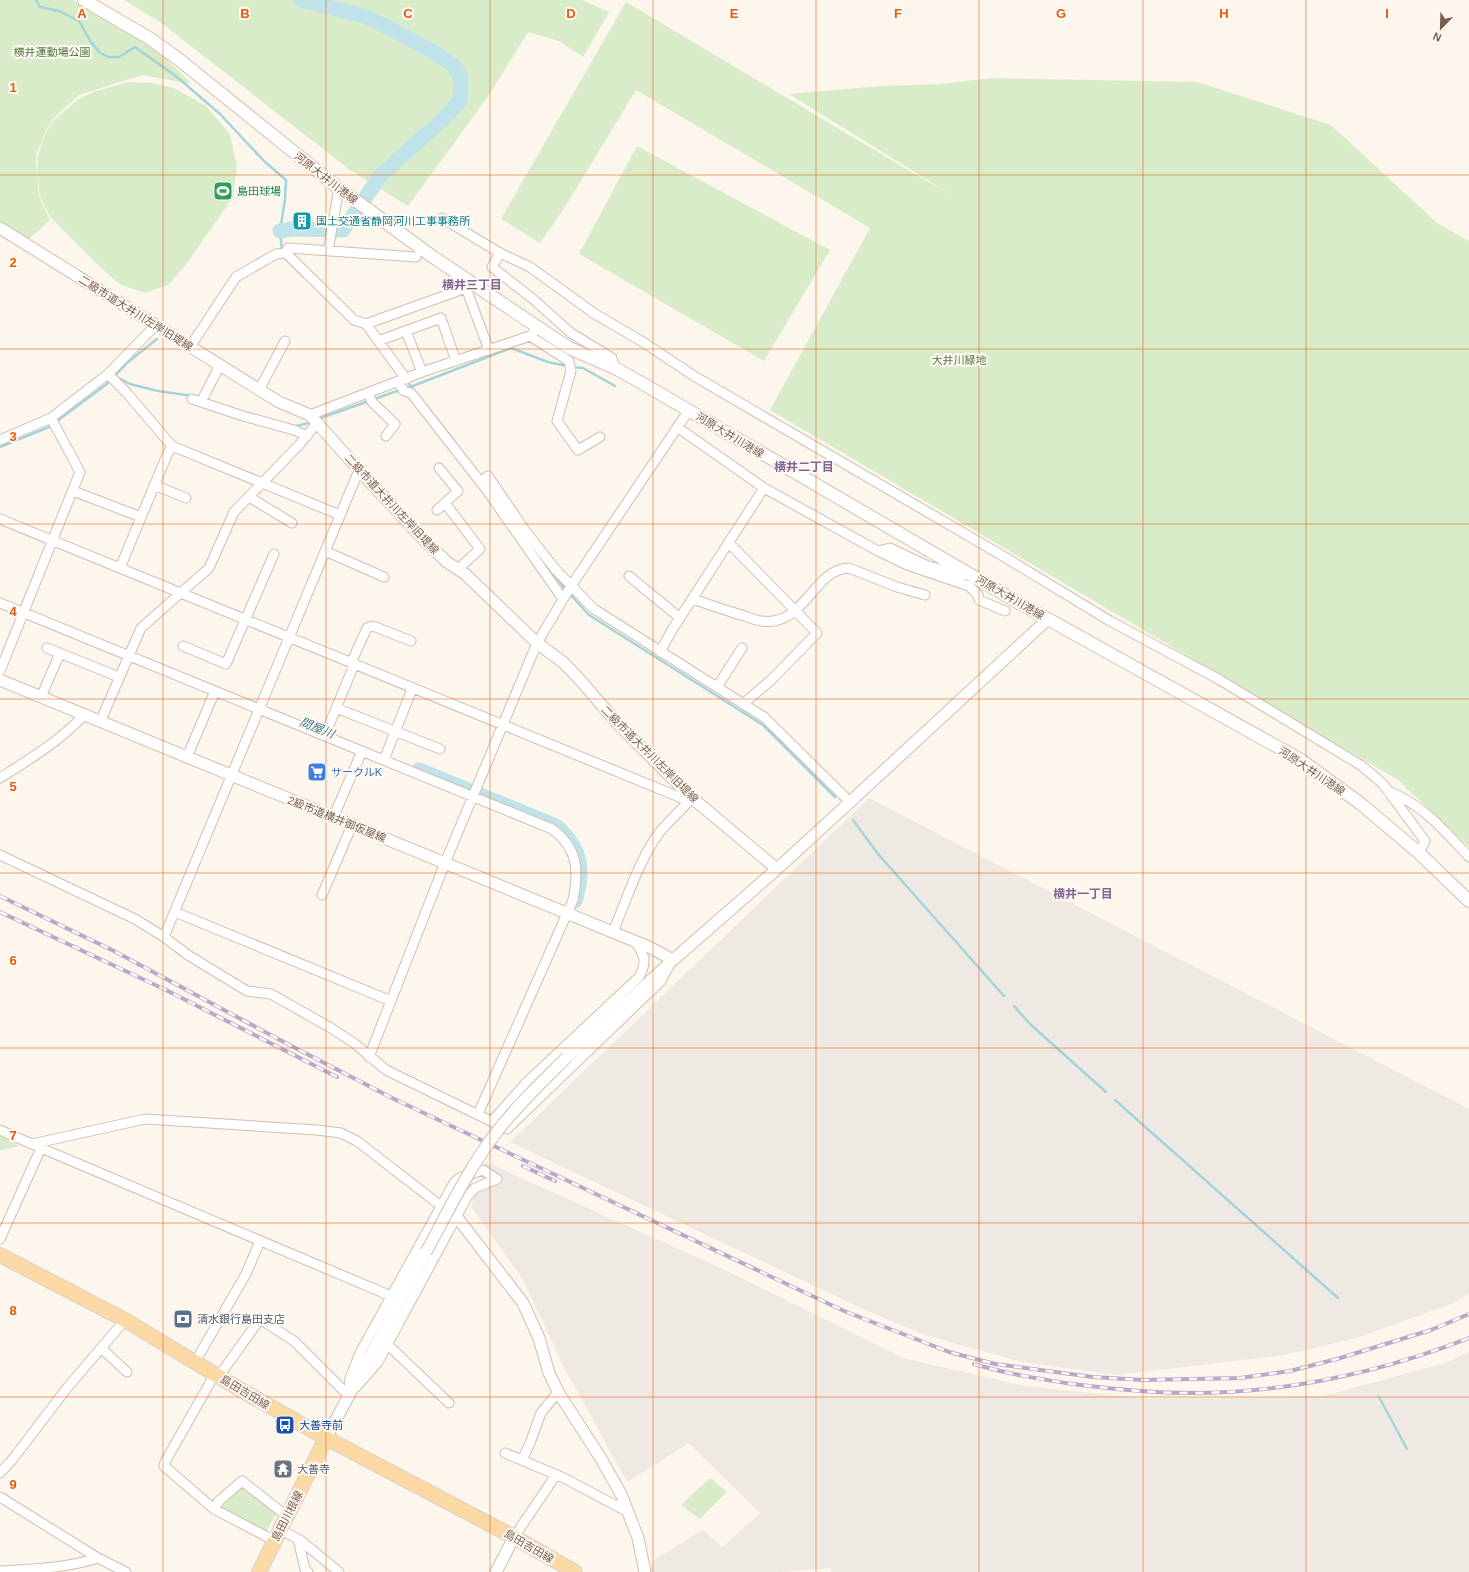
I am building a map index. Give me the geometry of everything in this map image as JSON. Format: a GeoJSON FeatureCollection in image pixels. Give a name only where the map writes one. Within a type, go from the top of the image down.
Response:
{"type":"FeatureCollection","features":[{"type":"Feature","properties":{"kind":"main road","name":"河原大井川港線"},"geometry":{"type":"LineString","coordinates":[[84,0],[149,38],[177,58],[339,188],[427,253],[539,328],[578,353],[615,368],[974,577],[1301,760],[1360,804],[1419,853],[1469,901]]}},
{"type":"Feature","properties":{"kind":"main road","name":"島田吉田線"},"geometry":{"type":"LineString","coordinates":[[0,1255],[126,1320],[326,1438],[514,1537],[575,1572]]}},
{"type":"Feature","properties":{"kind":"main road","name":"島田川根線"},"geometry":{"type":"LineString","coordinates":[[259,1572],[288,1517],[326,1438]]}},
{"type":"Feature","properties":{"kind":"street"},"geometry":{"type":"LineString","coordinates":[[328,252],[339,188]]}},
{"type":"Feature","properties":{"kind":"street"},"geometry":{"type":"LineString","coordinates":[[442,218],[500,253],[530,267],[595,314],[644,342],[694,376],[996,552],[1110,621],[1220,680],[1362,766],[1387,790],[1425,841],[1419,853]]}},
{"type":"Feature","properties":{"kind":"street","name":"二級市道大井川左岸旧堤線"},"geometry":{"type":"LineString","coordinates":[[0,228],[259,390],[313,419],[358,470],[427,543],[447,562],[465,574],[537,643],[564,663],[581,680],[618,724],[690,799],[777,869]]}},
{"type":"Feature","properties":{"kind":"street"},"geometry":{"type":"LineString","coordinates":[[286,253],[288,248],[416,257]]}},
{"type":"Feature","properties":{"kind":"street"},"geometry":{"type":"LineString","coordinates":[[286,253],[354,320],[366,324],[402,380],[404,391],[411,393],[524,529],[533,549],[563,598]]}},
{"type":"Feature","properties":{"kind":"street"},"geometry":{"type":"LineString","coordinates":[[190,346],[236,277],[276,254],[286,253]]}},
{"type":"Feature","properties":{"kind":"street"},"geometry":{"type":"LineString","coordinates":[[500,253],[492,267],[571,333],[612,358],[615,368]]}},
{"type":"Feature","properties":{"kind":"street"},"geometry":{"type":"LineString","coordinates":[[366,324],[466,288],[489,350]]}},
{"type":"Feature","properties":{"kind":"street"},"geometry":{"type":"LineString","coordinates":[[378,341],[441,318],[456,361]]}},
{"type":"Feature","properties":{"kind":"street"},"geometry":{"type":"LineString","coordinates":[[0,440],[51,418],[108,374],[156,325]]}},
{"type":"Feature","properties":{"kind":"street"},"geometry":{"type":"LineString","coordinates":[[100,722],[141,628],[209,568],[234,512],[307,436],[313,419],[368,393],[422,372],[530,336],[539,328]]}},
{"type":"Feature","properties":{"kind":"street"},"geometry":{"type":"LineString","coordinates":[[406,331],[422,372]]}},
{"type":"Feature","properties":{"kind":"street"},"geometry":{"type":"LineString","coordinates":[[530,336],[569,361],[571,371],[557,421],[578,450],[600,436]]}},
{"type":"Feature","properties":{"kind":"street"},"geometry":{"type":"LineString","coordinates":[[259,390],[285,341]]}},
{"type":"Feature","properties":{"kind":"street"},"geometry":{"type":"LineString","coordinates":[[220,365],[196,401],[294,430],[307,436]]}},
{"type":"Feature","properties":{"kind":"street"},"geometry":{"type":"LineString","coordinates":[[108,374],[126,392],[172,446],[340,515]]}},
{"type":"Feature","properties":{"kind":"street"},"geometry":{"type":"LineString","coordinates":[[368,393],[372,402],[395,424],[386,436]]}},
{"type":"Feature","properties":{"kind":"street"},"geometry":{"type":"LineString","coordinates":[[369,1056],[445,863],[537,643],[563,598],[688,410]]}},
{"type":"Feature","properties":{"kind":"street"},"geometry":{"type":"LineString","coordinates":[[0,671],[80,472],[51,418]]}},
{"type":"Feature","properties":{"kind":"street"},"geometry":{"type":"LineString","coordinates":[[677,427],[764,488],[878,551],[907,565],[969,586],[978,595],[979,600],[1005,611]]}},
{"type":"Feature","properties":{"kind":"street"},"geometry":{"type":"LineString","coordinates":[[120,568],[154,485],[172,446]]}},
{"type":"Feature","properties":{"kind":"street"},"geometry":{"type":"LineString","coordinates":[[436,510],[458,491],[439,468]]}},
{"type":"Feature","properties":{"kind":"street"},"geometry":{"type":"LineString","coordinates":[[164,937],[358,470]]}},
{"type":"Feature","properties":{"kind":"street"},"geometry":{"type":"LineString","coordinates":[[154,485],[186,498]]}},
{"type":"Feature","properties":{"kind":"street"},"geometry":{"type":"LineString","coordinates":[[660,652],[680,618],[764,488]]}},
{"type":"Feature","properties":{"kind":"street"},"geometry":{"type":"LineString","coordinates":[[73,491],[141,517]]}},
{"type":"Feature","properties":{"kind":"street"},"geometry":{"type":"LineString","coordinates":[[249,498],[292,523]]}},
{"type":"Feature","properties":{"kind":"street"},"geometry":{"type":"LineString","coordinates":[[445,503],[480,549],[458,569]]}},
{"type":"Feature","properties":{"kind":"street"},"geometry":{"type":"LineString","coordinates":[[0,519],[503,726],[690,799],[659,834],[647,853],[614,932]]}},
{"type":"Feature","properties":{"kind":"street"},"geometry":{"type":"LineString","coordinates":[[729,543],[817,632],[771,680],[743,704]]}},
{"type":"Feature","properties":{"kind":"street"},"geometry":{"type":"LineString","coordinates":[[878,551],[890,548],[928,566],[974,577]]}},
{"type":"Feature","properties":{"kind":"street"},"geometry":{"type":"LineString","coordinates":[[533,549],[594,609],[764,717],[850,802]]}},
{"type":"Feature","properties":{"kind":"street"},"geometry":{"type":"LineString","coordinates":[[325,551],[384,577]]}},
{"type":"Feature","properties":{"kind":"street"},"geometry":{"type":"LineString","coordinates":[[183,646],[226,664],[274,554]]}},
{"type":"Feature","properties":{"kind":"street"},"geometry":{"type":"LineString","coordinates":[[693,599],[762,621],[775,621],[788,617],[826,578],[841,568],[849,568],[897,587],[924,595]]}},
{"type":"Feature","properties":{"kind":"street"},"geometry":{"type":"LineString","coordinates":[[630,576],[680,618]]}},
{"type":"Feature","properties":{"kind":"street"},"geometry":{"type":"LineString","coordinates":[[0,603],[552,829],[561,836],[568,844],[576,869],[577,880],[573,900],[478,1114]]}},
{"type":"Feature","properties":{"kind":"street"},"geometry":{"type":"LineString","coordinates":[[326,1438],[472,1167],[495,1133],[521,1103],[567,1057],[673,960],[777,869],[1048,619]]}},
{"type":"Feature","properties":{"kind":"street"},"geometry":{"type":"LineString","coordinates":[[324,736],[367,628],[373,626],[411,641]]}},
{"type":"Feature","properties":{"kind":"street"},"geometry":{"type":"LineString","coordinates":[[47,648],[119,677]]}},
{"type":"Feature","properties":{"kind":"street"},"geometry":{"type":"LineString","coordinates":[[717,687],[742,648]]}},
{"type":"Feature","properties":{"kind":"street"},"geometry":{"type":"LineString","coordinates":[[41,698],[60,653]]}},
{"type":"Feature","properties":{"kind":"street","name":"2級市道横井御仮屋線"},"geometry":{"type":"LineString","coordinates":[[0,680],[649,946],[673,960]]}},
{"type":"Feature","properties":{"kind":"street"},"geometry":{"type":"LineString","coordinates":[[384,760],[412,689]]}},
{"type":"Feature","properties":{"kind":"street"},"geometry":{"type":"LineString","coordinates":[[187,757],[215,690]]}},
{"type":"Feature","properties":{"kind":"street"},"geometry":{"type":"LineString","coordinates":[[336,708],[440,749]]}},
{"type":"Feature","properties":{"kind":"street"},"geometry":{"type":"LineString","coordinates":[[0,778],[54,743],[74,726],[84,715]]}},
{"type":"Feature","properties":{"kind":"street"},"geometry":{"type":"LineString","coordinates":[[334,818],[362,751]]}},
{"type":"Feature","properties":{"kind":"street"},"geometry":{"type":"LineString","coordinates":[[1387,790],[1405,798],[1436,822],[1469,857]]}},
{"type":"Feature","properties":{"kind":"street"},"geometry":{"type":"LineString","coordinates":[[322,896],[352,825]]}},
{"type":"Feature","properties":{"kind":"street"},"geometry":{"type":"LineString","coordinates":[[0,855],[135,919],[164,937],[188,955],[247,991],[271,994],[325,1024],[354,1043],[386,1070],[507,1129],[661,980],[673,960]]}},
{"type":"Feature","properties":{"kind":"street"},"geometry":{"type":"LineString","coordinates":[[175,912],[391,1001]]}},
{"type":"Feature","properties":{"kind":"street"},"geometry":{"type":"LineString","coordinates":[[492,1121],[527,1082],[639,977],[644,968],[645,961],[642,952],[635,941]]}},
{"type":"Feature","properties":{"kind":"street"},"geometry":{"type":"LineString","coordinates":[[32,1144],[144,1119],[317,1130],[341,1133],[356,1140],[456,1216],[523,1303],[539,1338],[549,1373],[558,1392],[600,1457],[621,1494],[638,1538],[645,1572]]}},
{"type":"Feature","properties":{"kind":"street"},"geometry":{"type":"LineString","coordinates":[[0,1130],[391,1296]]}},
{"type":"Feature","properties":{"kind":"street"},"geometry":{"type":"LineString","coordinates":[[0,1238],[41,1148]]}},
{"type":"Feature","properties":{"kind":"street"},"geometry":{"type":"LineString","coordinates":[[483,1170],[497,1179],[476,1188],[467,1196],[378,1362],[348,1395],[350,1378],[361,1352],[454,1183],[459,1178],[483,1170]]}},
{"type":"Feature","properties":{"kind":"street"},"geometry":{"type":"LineString","coordinates":[[195,1362],[246,1274],[260,1241]]}},
{"type":"Feature","properties":{"kind":"street"},"geometry":{"type":"LineString","coordinates":[[339,1572],[298,1539],[278,1535],[214,1509],[164,1466],[217,1375],[260,1319],[294,1341],[348,1395]]}},
{"type":"Feature","properties":{"kind":"street"},"geometry":{"type":"LineString","coordinates":[[0,1473],[12,1460],[67,1388],[126,1320]]}},
{"type":"Feature","properties":{"kind":"street"},"geometry":{"type":"LineString","coordinates":[[387,1344],[449,1403]]}},
{"type":"Feature","properties":{"kind":"street"},"geometry":{"type":"LineString","coordinates":[[102,1348],[127,1372]]}},
{"type":"Feature","properties":{"kind":"street"},"geometry":{"type":"LineString","coordinates":[[522,1460],[530,1444],[541,1413],[558,1392]]}},
{"type":"Feature","properties":{"kind":"street"},"geometry":{"type":"LineString","coordinates":[[505,1453],[556,1475],[628,1512]]}},
{"type":"Feature","properties":{"kind":"street"},"geometry":{"type":"LineString","coordinates":[[496,1572],[514,1537],[556,1475]]}},
{"type":"Feature","properties":{"kind":"street"},"geometry":{"type":"LineString","coordinates":[[214,1509],[219,1501],[242,1481],[288,1517]]}},
{"type":"Feature","properties":{"kind":"street"},"geometry":{"type":"LineString","coordinates":[[0,1498],[98,1558],[126,1572]]}},
{"type":"Feature","properties":{"kind":"street"},"geometry":{"type":"LineString","coordinates":[[298,1539],[305,1568],[308,1572]]}},
{"type":"Feature","properties":{"kind":"street"},"geometry":{"type":"LineString","coordinates":[[0,1571],[62,1566],[84,1563],[98,1558]]}},
{"type":"Feature","properties":{"kind":"shaded area"},"geometry":{"type":"Polygon","coordinates":[[[869,798],[1469,1109],[1469,1294],[1451,1304],[1359,1337],[1285,1355],[1117,1375],[1022,1362],[922,1334],[861,1308],[510,1142],[869,798]]]}},
{"type":"Feature","properties":{"kind":"shaded area"},"geometry":{"type":"Polygon","coordinates":[[[486,1162],[725,1270],[903,1358],[1024,1386],[1148,1399],[1324,1396],[1445,1363],[1469,1352],[1469,1572],[832,1572],[830,1568],[779,1572],[650,1572],[652,1561],[703,1530],[723,1547],[760,1513],[689,1443],[627,1482],[565,1369],[523,1280],[471,1206],[486,1162]]]}},
{"type":"Feature","properties":{"kind":"green space","name":"横井運動場公園"},"geometry":{"type":"Polygon","coordinates":[[[0,0],[73,0],[155,48],[192,84],[142,75],[79,95],[57,115],[51,121],[42,140],[37,153],[36,162],[39,196],[50,220],[28,240],[0,223],[0,0]]]}},
{"type":"Feature","properties":{"kind":"green space"},"geometry":{"type":"Polygon","coordinates":[[[124,0],[582,0],[609,12],[583,57],[559,41],[528,32],[489,95],[408,206],[350,170],[160,22],[124,0]]]}},
{"type":"Feature","properties":{"kind":"green space","name":"大井川緑地"},"geometry":{"type":"Polygon","coordinates":[[[626,2],[950,194],[789,94],[881,86],[940,84],[991,78],[1197,82],[1331,125],[1437,223],[1469,241],[1469,847],[1398,780],[770,410],[870,228],[636,90],[565,207],[540,243],[501,219],[626,2]]]}},
{"type":"Feature","properties":{"kind":"green space"},"geometry":{"type":"Polygon","coordinates":[[[129,82],[152,83],[174,88],[206,106],[230,134],[237,166],[233,197],[185,266],[168,285],[145,293],[121,285],[101,268],[50,217],[40,196],[37,172],[38,157],[42,142],[51,123],[77,100],[93,92],[129,82]]]}},
{"type":"Feature","properties":{"kind":"green space"},"geometry":{"type":"Polygon","coordinates":[[[637,146],[830,250],[764,361],[579,254],[637,146]]]}},
{"type":"Feature","properties":{"kind":"green space"},"geometry":{"type":"Polygon","coordinates":[[[0,1136],[20,1146],[0,1150],[0,1136]]]}},
{"type":"Feature","properties":{"kind":"green space"},"geometry":{"type":"Polygon","coordinates":[[[710,1478],[727,1492],[700,1519],[681,1505],[710,1478]]]}},
{"type":"Feature","properties":{"kind":"green space"},"geometry":{"type":"Polygon","coordinates":[[[242,1486],[276,1513],[266,1532],[221,1509],[224,1503],[242,1486]]]}},
{"type":"Feature","properties":{"kind":"waterway"},"geometry":{"type":"LineString","coordinates":[[36,0],[40,7],[59,11],[79,21],[91,42],[99,52],[108,57],[119,57],[135,47],[177,77],[220,114],[264,161],[286,180],[285,200],[280,231],[282,251]]}},
{"type":"Feature","properties":{"kind":"waterway"},"geometry":{"type":"LineString","coordinates":[[280,231],[292,229],[343,230],[381,175],[441,121],[460,101],[461,79],[454,66],[437,54],[364,16],[301,0]]}},
{"type":"Feature","properties":{"kind":"waterway"},"geometry":{"type":"LineString","coordinates":[[283,256],[304,277]]}},
{"type":"Feature","properties":{"kind":"waterway"},"geometry":{"type":"LineString","coordinates":[[0,447],[49,427],[107,384],[128,362],[157,339]]}},
{"type":"Feature","properties":{"kind":"waterway"},"geometry":{"type":"LineString","coordinates":[[405,389],[511,348],[548,362],[567,366]]}},
{"type":"Feature","properties":{"kind":"waterway"},"geometry":{"type":"LineString","coordinates":[[572,367],[583,368],[615,386]]}},
{"type":"Feature","properties":{"kind":"waterway"},"geometry":{"type":"LineString","coordinates":[[117,377],[130,384],[158,391],[193,396]]}},
{"type":"Feature","properties":{"kind":"waterway"},"geometry":{"type":"LineString","coordinates":[[406,380],[414,390]]}},
{"type":"Feature","properties":{"kind":"waterway"},"geometry":{"type":"LineString","coordinates":[[318,419],[400,390]]}},
{"type":"Feature","properties":{"kind":"waterway"},"geometry":{"type":"LineString","coordinates":[[425,404],[457,445]]}},
{"type":"Feature","properties":{"kind":"waterway"},"geometry":{"type":"LineString","coordinates":[[296,426],[312,422]]}},
{"type":"Feature","properties":{"kind":"waterway"},"geometry":{"type":"LineString","coordinates":[[551,571],[565,589]]}},
{"type":"Feature","properties":{"kind":"waterway"},"geometry":{"type":"LineString","coordinates":[[569,593],[589,615],[763,725],[835,797]]}},
{"type":"Feature","properties":{"kind":"waterway","name":"問屋川"},"geometry":{"type":"LineString","coordinates":[[419,770],[556,826],[571,842],[579,860],[580,879],[575,901]]}},
{"type":"Feature","properties":{"kind":"waterway"},"geometry":{"type":"LineString","coordinates":[[853,820],[878,854],[1004,996]]}},
{"type":"Feature","properties":{"kind":"waterway"},"geometry":{"type":"LineString","coordinates":[[1014,1006],[1030,1024],[1106,1092]]}},
{"type":"Feature","properties":{"kind":"waterway"},"geometry":{"type":"LineString","coordinates":[[1115,1100],[1338,1298]]}},
{"type":"Feature","properties":{"kind":"waterway"},"geometry":{"type":"LineString","coordinates":[[1379,1397],[1407,1449]]}},
{"type":"Feature","properties":{"kind":"railway"},"geometry":{"type":"LineString","coordinates":[[0,896],[114,951],[392,1098],[844,1311],[949,1352],[995,1364],[1093,1377],[1143,1380],[1240,1378],[1290,1371],[1337,1359],[1431,1330],[1469,1314]]}},
{"type":"Feature","properties":{"kind":"railway"},"geometry":{"type":"LineString","coordinates":[[0,912],[166,990],[337,1077]]}},
{"type":"Feature","properties":{"kind":"railway"},"geometry":{"type":"LineString","coordinates":[[523,1166],[555,1181]]}},
{"type":"Feature","properties":{"kind":"railway"},"geometry":{"type":"LineString","coordinates":[[974,1364],[1024,1376],[1102,1388],[1191,1393],[1226,1392],[1297,1385],[1332,1378],[1402,1361],[1469,1338]]}},
{"type":"Feature","properties":{"kind":"place","name":"島田球場"},"geometry":{"type":"Point","coordinates":[223,191]}},
{"type":"Feature","properties":{"kind":"place","name":"国土交通省静岡河川工事事務所"},"geometry":{"type":"Point","coordinates":[302,221]}},
{"type":"Feature","properties":{"kind":"place","name":"サークルK"},"geometry":{"type":"Point","coordinates":[317,772]}},
{"type":"Feature","properties":{"kind":"place","name":"清水銀行島田支店"},"geometry":{"type":"Point","coordinates":[183,1319]}},
{"type":"Feature","properties":{"kind":"place","name":"大善寺前"},"geometry":{"type":"Point","coordinates":[285,1425]}},
{"type":"Feature","properties":{"kind":"place","name":"大善寺"},"geometry":{"type":"Point","coordinates":[283,1469]}},
{"type":"Feature","properties":{"kind":"district","name":"横井三丁目"},"geometry":{"type":"Point","coordinates":[472,285]}},
{"type":"Feature","properties":{"kind":"district","name":"横井二丁目"},"geometry":{"type":"Point","coordinates":[804,467]}},
{"type":"Feature","properties":{"kind":"district","name":"横井一丁目"},"geometry":{"type":"Point","coordinates":[1083,894]}}]}
